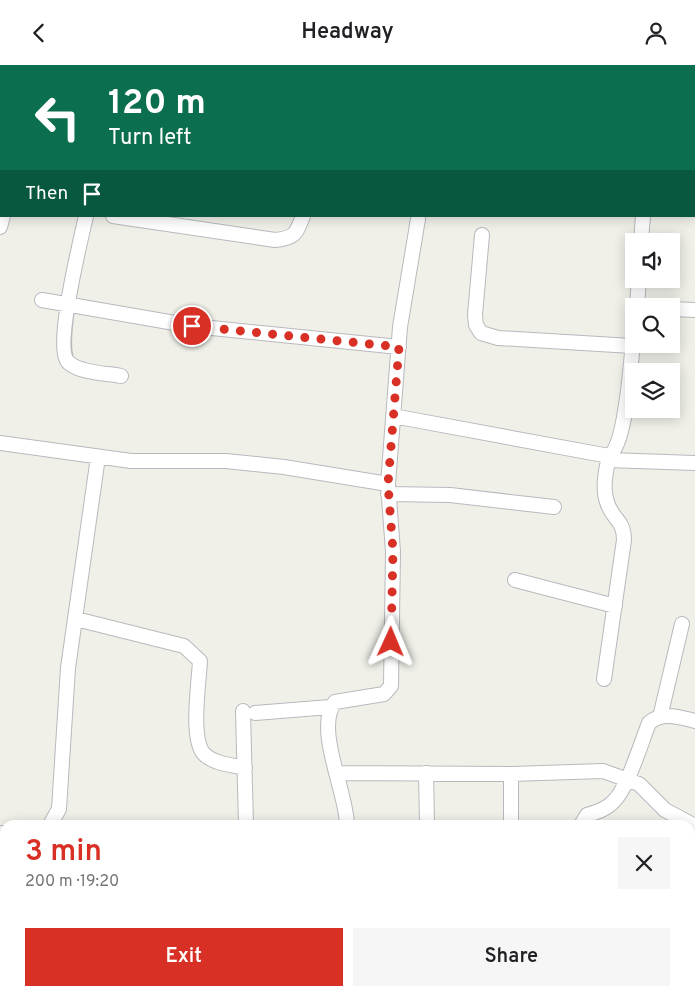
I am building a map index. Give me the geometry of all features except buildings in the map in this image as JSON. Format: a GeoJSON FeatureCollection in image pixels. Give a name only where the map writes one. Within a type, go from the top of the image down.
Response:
{"type":"FeatureCollection","features":[{"type":"Feature","properties":{"kind":"street"},"geometry":{"type":"LineString","coordinates":[[86,217],[68,304],[63,338],[64,353],[67,362],[77,368],[121,376]]}},
{"type":"Feature","properties":{"kind":"street"},"geometry":{"type":"LineString","coordinates":[[120,217],[275,240],[288,239],[296,233],[303,217]]}},
{"type":"Feature","properties":{"kind":"street"},"geometry":{"type":"LineString","coordinates":[[642,233],[643,217]]}},
{"type":"Feature","properties":{"kind":"street"},"geometry":{"type":"LineString","coordinates":[[346,820],[336,773],[331,760],[328,723],[330,707],[334,702],[384,694],[391,686],[393,551],[388,489],[392,416],[399,347],[418,219]]}},
{"type":"Feature","properties":{"kind":"street"},"geometry":{"type":"LineString","coordinates":[[482,235],[474,315],[476,325],[481,333],[498,338],[625,339]]}},
{"type":"Feature","properties":{"kind":"street"},"geometry":{"type":"LineString","coordinates":[[42,300],[192,326],[399,347]]}},
{"type":"Feature","properties":{"kind":"street"},"geometry":{"type":"LineString","coordinates":[[680,309],[695,310]]}},
{"type":"Feature","properties":{"kind":"street"},"geometry":{"type":"LineString","coordinates":[[604,679],[624,528],[606,501],[605,487],[608,458],[615,452],[622,436],[631,353]]}},
{"type":"Feature","properties":{"kind":"street"},"geometry":{"type":"LineString","coordinates":[[392,416],[608,458],[695,463]]}},
{"type":"Feature","properties":{"kind":"street"},"geometry":{"type":"LineString","coordinates":[[0,443],[131,461],[236,462],[284,467],[388,489],[554,507]]}},
{"type":"Feature","properties":{"kind":"street"},"geometry":{"type":"LineString","coordinates":[[53,820],[59,809],[68,668],[98,457]]}},
{"type":"Feature","properties":{"kind":"street"},"geometry":{"type":"LineString","coordinates":[[515,580],[615,606]]}},
{"type":"Feature","properties":{"kind":"street"},"geometry":{"type":"LineString","coordinates":[[76,619],[184,646],[194,653],[200,661],[196,720],[199,745],[204,754],[217,762],[245,768]]}},
{"type":"Feature","properties":{"kind":"street"},"geometry":{"type":"LineString","coordinates":[[660,717],[682,624]]}},
{"type":"Feature","properties":{"kind":"street"},"geometry":{"type":"LineString","coordinates":[[246,820],[245,768],[249,712],[330,707]]}},
{"type":"Feature","properties":{"kind":"street"},"geometry":{"type":"LineString","coordinates":[[584,820],[587,815],[605,809],[615,801],[649,723],[655,717],[670,715],[695,721]]}},
{"type":"Feature","properties":{"kind":"street"},"geometry":{"type":"LineString","coordinates":[[336,773],[511,774],[603,771],[639,784],[665,810],[684,820]]}},
{"type":"Feature","properties":{"kind":"street"},"geometry":{"type":"LineString","coordinates":[[426,773],[427,820]]}},
{"type":"Feature","properties":{"kind":"street"},"geometry":{"type":"LineString","coordinates":[[511,774],[511,820]]}},
{"type":"Feature","properties":{"kind":"route"},"geometry":{"type":"LineString","coordinates":[[192,326],[399,347],[388,484],[393,551],[391,642]]}}]}
